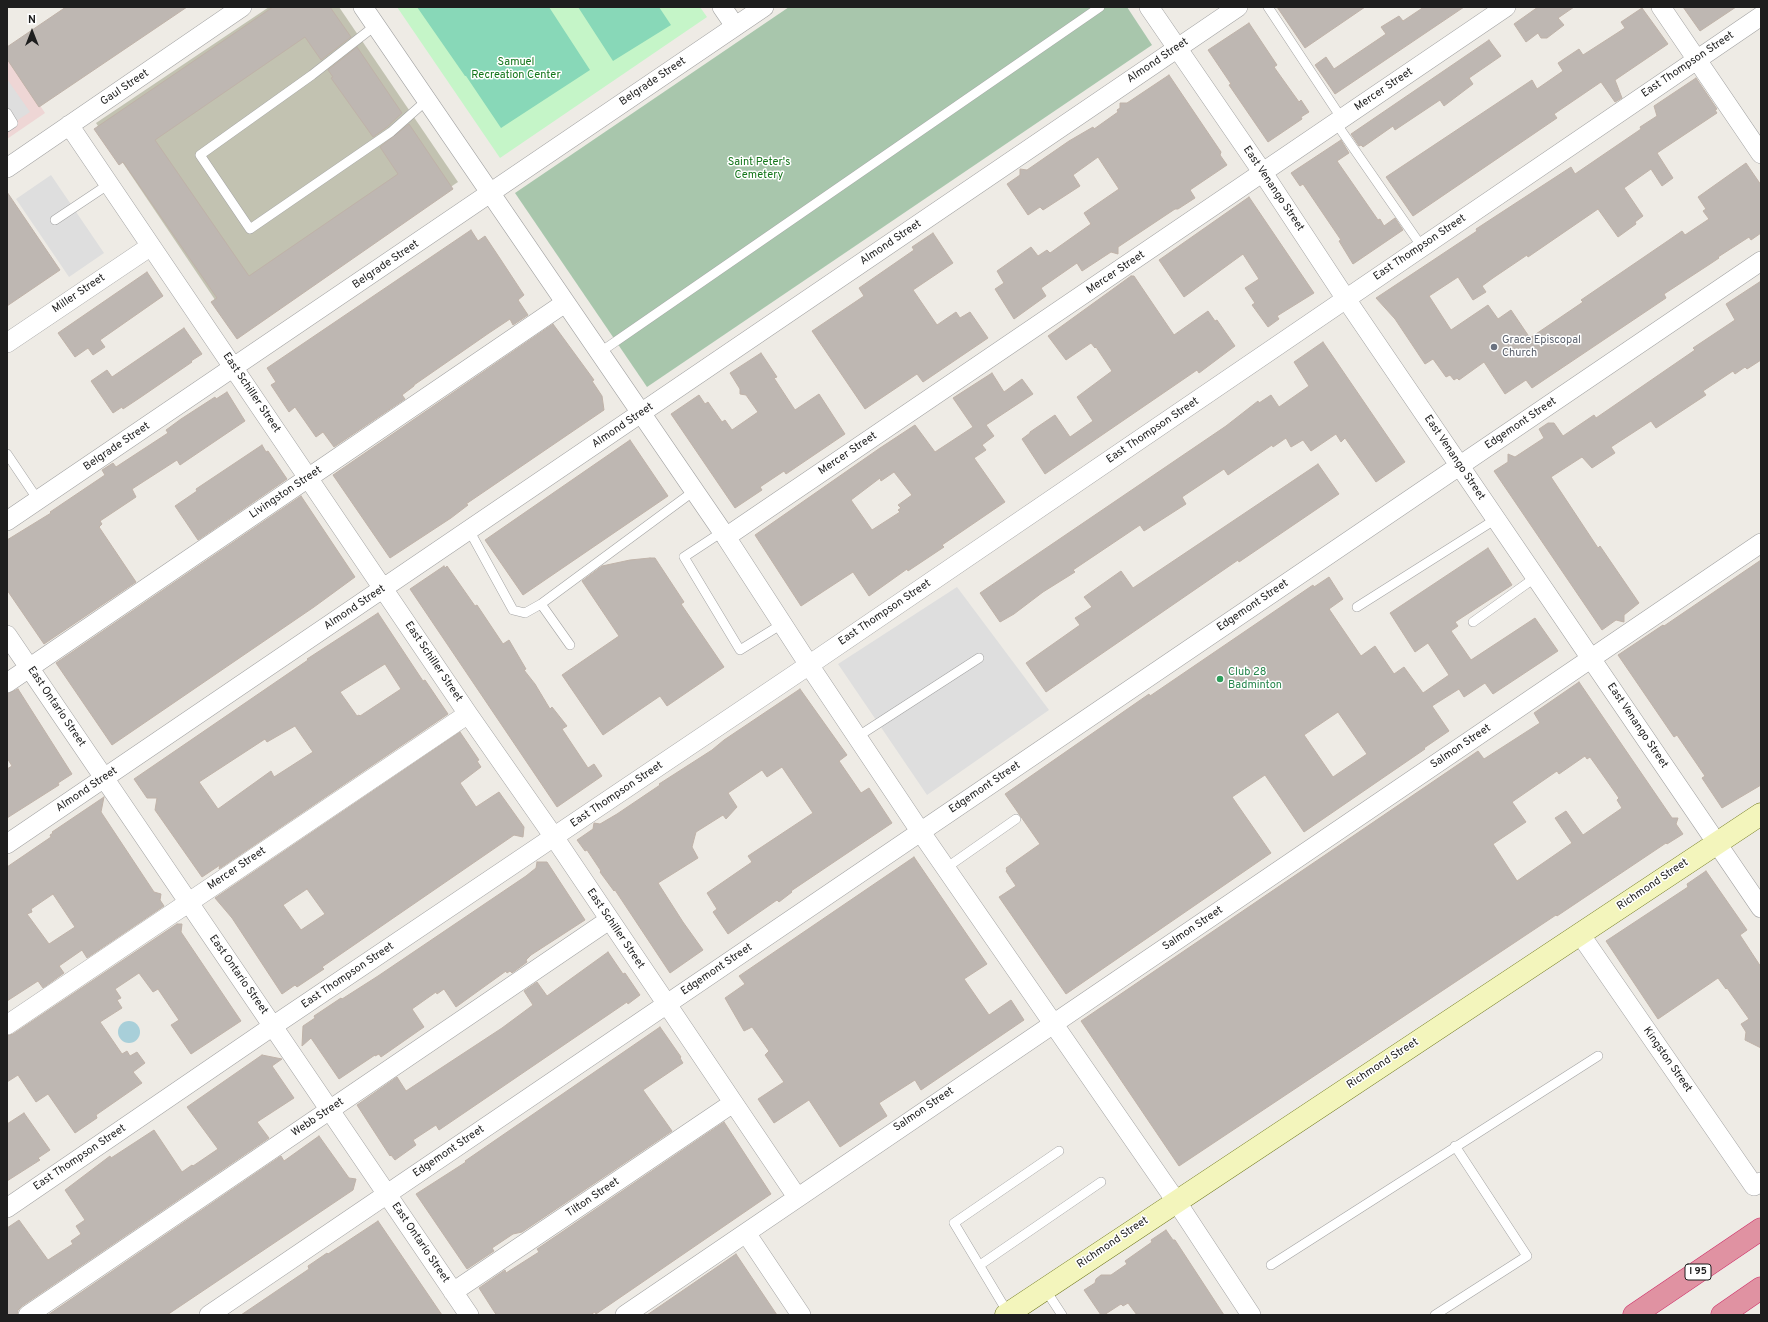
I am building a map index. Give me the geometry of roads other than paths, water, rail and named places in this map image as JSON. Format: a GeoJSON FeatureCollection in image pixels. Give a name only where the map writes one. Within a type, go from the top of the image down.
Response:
{"type":"FeatureCollection","features":[{"type":"Feature","properties":{"kind":"highway","name":"I 95"},"geometry":{"type":"LineString","coordinates":[[1634,1315],[1761,1229]]}},
{"type":"Feature","properties":{"kind":"highway"},"geometry":{"type":"LineString","coordinates":[[1722,1315],[1761,1288]]}},
{"type":"Feature","properties":{"kind":"main road","name":"Richmond Street"},"geometry":{"type":"LineString","coordinates":[[1007,1314],[1761,814]]}},
{"type":"Feature","properties":{"kind":"street","name":"Gaul Street"},"geometry":{"type":"LineString","coordinates":[[7,168],[242,7]]}},
{"type":"Feature","properties":{"kind":"street"},"geometry":{"type":"LineString","coordinates":[[363,7],[724,535],[920,831],[1176,1201],[1252,1315]]}},
{"type":"Feature","properties":{"kind":"street"},"geometry":{"type":"LineString","coordinates":[[722,7],[735,26]]}},
{"type":"Feature","properties":{"kind":"street","name":"Belgrade Street"},"geometry":{"type":"LineString","coordinates":[[7,522],[764,7]]}},
{"type":"Feature","properties":{"kind":"street","name":"East Venango Street"},"geometry":{"type":"LineString","coordinates":[[1149,7],[1761,908]]}},
{"type":"Feature","properties":{"kind":"street","name":"Almond Street"},"geometry":{"type":"LineString","coordinates":[[7,844],[1238,7]]}},
{"type":"Feature","properties":{"kind":"street","name":"Mercer Street"},"geometry":{"type":"LineString","coordinates":[[724,535],[1263,173],[1506,7]]}},
{"type":"Feature","properties":{"kind":"street"},"geometry":{"type":"LineString","coordinates":[[1661,7],[1761,154]]}},
{"type":"Feature","properties":{"kind":"street","name":"East Thompson Street"},"geometry":{"type":"LineString","coordinates":[[7,1208],[273,1026],[809,665],[1761,16]]}},
{"type":"Feature","properties":{"kind":"street","name":"East Schiller Street"},"geometry":{"type":"LineString","coordinates":[[70,125],[150,246],[234,367],[468,714],[554,837],[797,1197]]}},
{"type":"Feature","properties":{"kind":"street","name":"Miller Street"},"geometry":{"type":"LineString","coordinates":[[7,343],[150,246]]}},
{"type":"Feature","properties":{"kind":"street","name":"Edgemont Street"},"geometry":{"type":"LineString","coordinates":[[209,1315],[1761,260]]}},
{"type":"Feature","properties":{"kind":"street","name":"Livingston Street"},"geometry":{"type":"LineString","coordinates":[[7,682],[565,303]]}},
{"type":"Feature","properties":{"kind":"street","name":"Salmon Street"},"geometry":{"type":"LineString","coordinates":[[625,1315],[1761,543]]}},
{"type":"Feature","properties":{"kind":"street","name":"East Ontario Street"},"geometry":{"type":"LineString","coordinates":[[7,635],[469,1315]]}},
{"type":"Feature","properties":{"kind":"street","name":"Mercer Street"},"geometry":{"type":"LineString","coordinates":[[7,1025],[468,714]]}},
{"type":"Feature","properties":{"kind":"street","name":"Webb Street"},"geometry":{"type":"LineString","coordinates":[[28,1315],[609,920]]}},
{"type":"Feature","properties":{"kind":"street","name":"Kingston Street"},"geometry":{"type":"LineString","coordinates":[[1580,934],[1758,1184]]}},
{"type":"Feature","properties":{"kind":"street","name":"Tilton Street"},"geometry":{"type":"LineString","coordinates":[[453,1292],[733,1103]]}},
{"type":"Feature","properties":{"kind":"street"},"geometry":{"type":"LineString","coordinates":[[746,1233],[801,1315]]}},
{"type":"Feature","properties":{"kind":"lane"},"geometry":{"type":"LineString","coordinates":[[599,353],[1100,7]]}},
{"type":"Feature","properties":{"kind":"lane"},"geometry":{"type":"LineString","coordinates":[[1268,7],[1339,121],[1422,247]]}},
{"type":"Feature","properties":{"kind":"lane"},"geometry":{"type":"LineString","coordinates":[[376,26],[312,75],[200,155],[250,229],[391,132],[427,100]]}},
{"type":"Feature","properties":{"kind":"lane"},"geometry":{"type":"LineString","coordinates":[[7,113],[13,123],[7,127]]}},
{"type":"Feature","properties":{"kind":"lane"},"geometry":{"type":"LineString","coordinates":[[54,220],[109,184]]}},
{"type":"Feature","properties":{"kind":"lane"},"geometry":{"type":"LineString","coordinates":[[7,454],[38,500]]}},
{"type":"Feature","properties":{"kind":"lane"},"geometry":{"type":"LineString","coordinates":[[469,530],[513,610],[525,613],[541,604],[694,491]]}},
{"type":"Feature","properties":{"kind":"lane"},"geometry":{"type":"LineString","coordinates":[[1357,607],[1496,519]]}},
{"type":"Feature","properties":{"kind":"lane"},"geometry":{"type":"LineString","coordinates":[[724,535],[684,557],[740,650],[782,624]]}},
{"type":"Feature","properties":{"kind":"lane"},"geometry":{"type":"LineString","coordinates":[[1473,622],[1536,577]]}},
{"type":"Feature","properties":{"kind":"lane"},"geometry":{"type":"LineString","coordinates":[[541,604],[570,645]]}},
{"type":"Feature","properties":{"kind":"lane"},"geometry":{"type":"LineString","coordinates":[[857,737],[979,658]]}},
{"type":"Feature","properties":{"kind":"lane"},"geometry":{"type":"LineString","coordinates":[[946,868],[1016,819]]}},
{"type":"Feature","properties":{"kind":"lane"},"geometry":{"type":"LineString","coordinates":[[1271,1265],[1598,1056]]}},
{"type":"Feature","properties":{"kind":"lane"},"geometry":{"type":"LineString","coordinates":[[1435,1315],[1527,1256],[1455,1146]]}},
{"type":"Feature","properties":{"kind":"lane"},"geometry":{"type":"LineString","coordinates":[[1007,1314],[980,1265],[954,1223],[1059,1151]]}},
{"type":"Feature","properties":{"kind":"lane"},"geometry":{"type":"LineString","coordinates":[[980,1265],[1102,1182]]}},
{"type":"Feature","properties":{"kind":"lane"},"geometry":{"type":"LineString","coordinates":[[1045,1289],[1062,1315]]}},
{"type":"Feature","properties":{"kind":"water"},"geometry":{"type":"Polygon","coordinates":[[[125,1021],[133,1021],[140,1028],[140,1036],[133,1043],[125,1043],[118,1036],[118,1028],[125,1021]]]}},
{"type":"Feature","properties":{"kind":"place","name":"Grace Episcopal Church"},"geometry":{"type":"Point","coordinates":[1494,347]}},
{"type":"Feature","properties":{"kind":"place","name":"Club 28 Badminton"},"geometry":{"type":"Point","coordinates":[1220,679]}},
{"type":"Feature","properties":{"kind":"park label","name":"Samuel Recreation Center"},"geometry":{"type":"Point","coordinates":[516,69]}},
{"type":"Feature","properties":{"kind":"park label","name":"Saint Peter's Cemetery"},"geometry":{"type":"Point","coordinates":[759,169]}}]}
